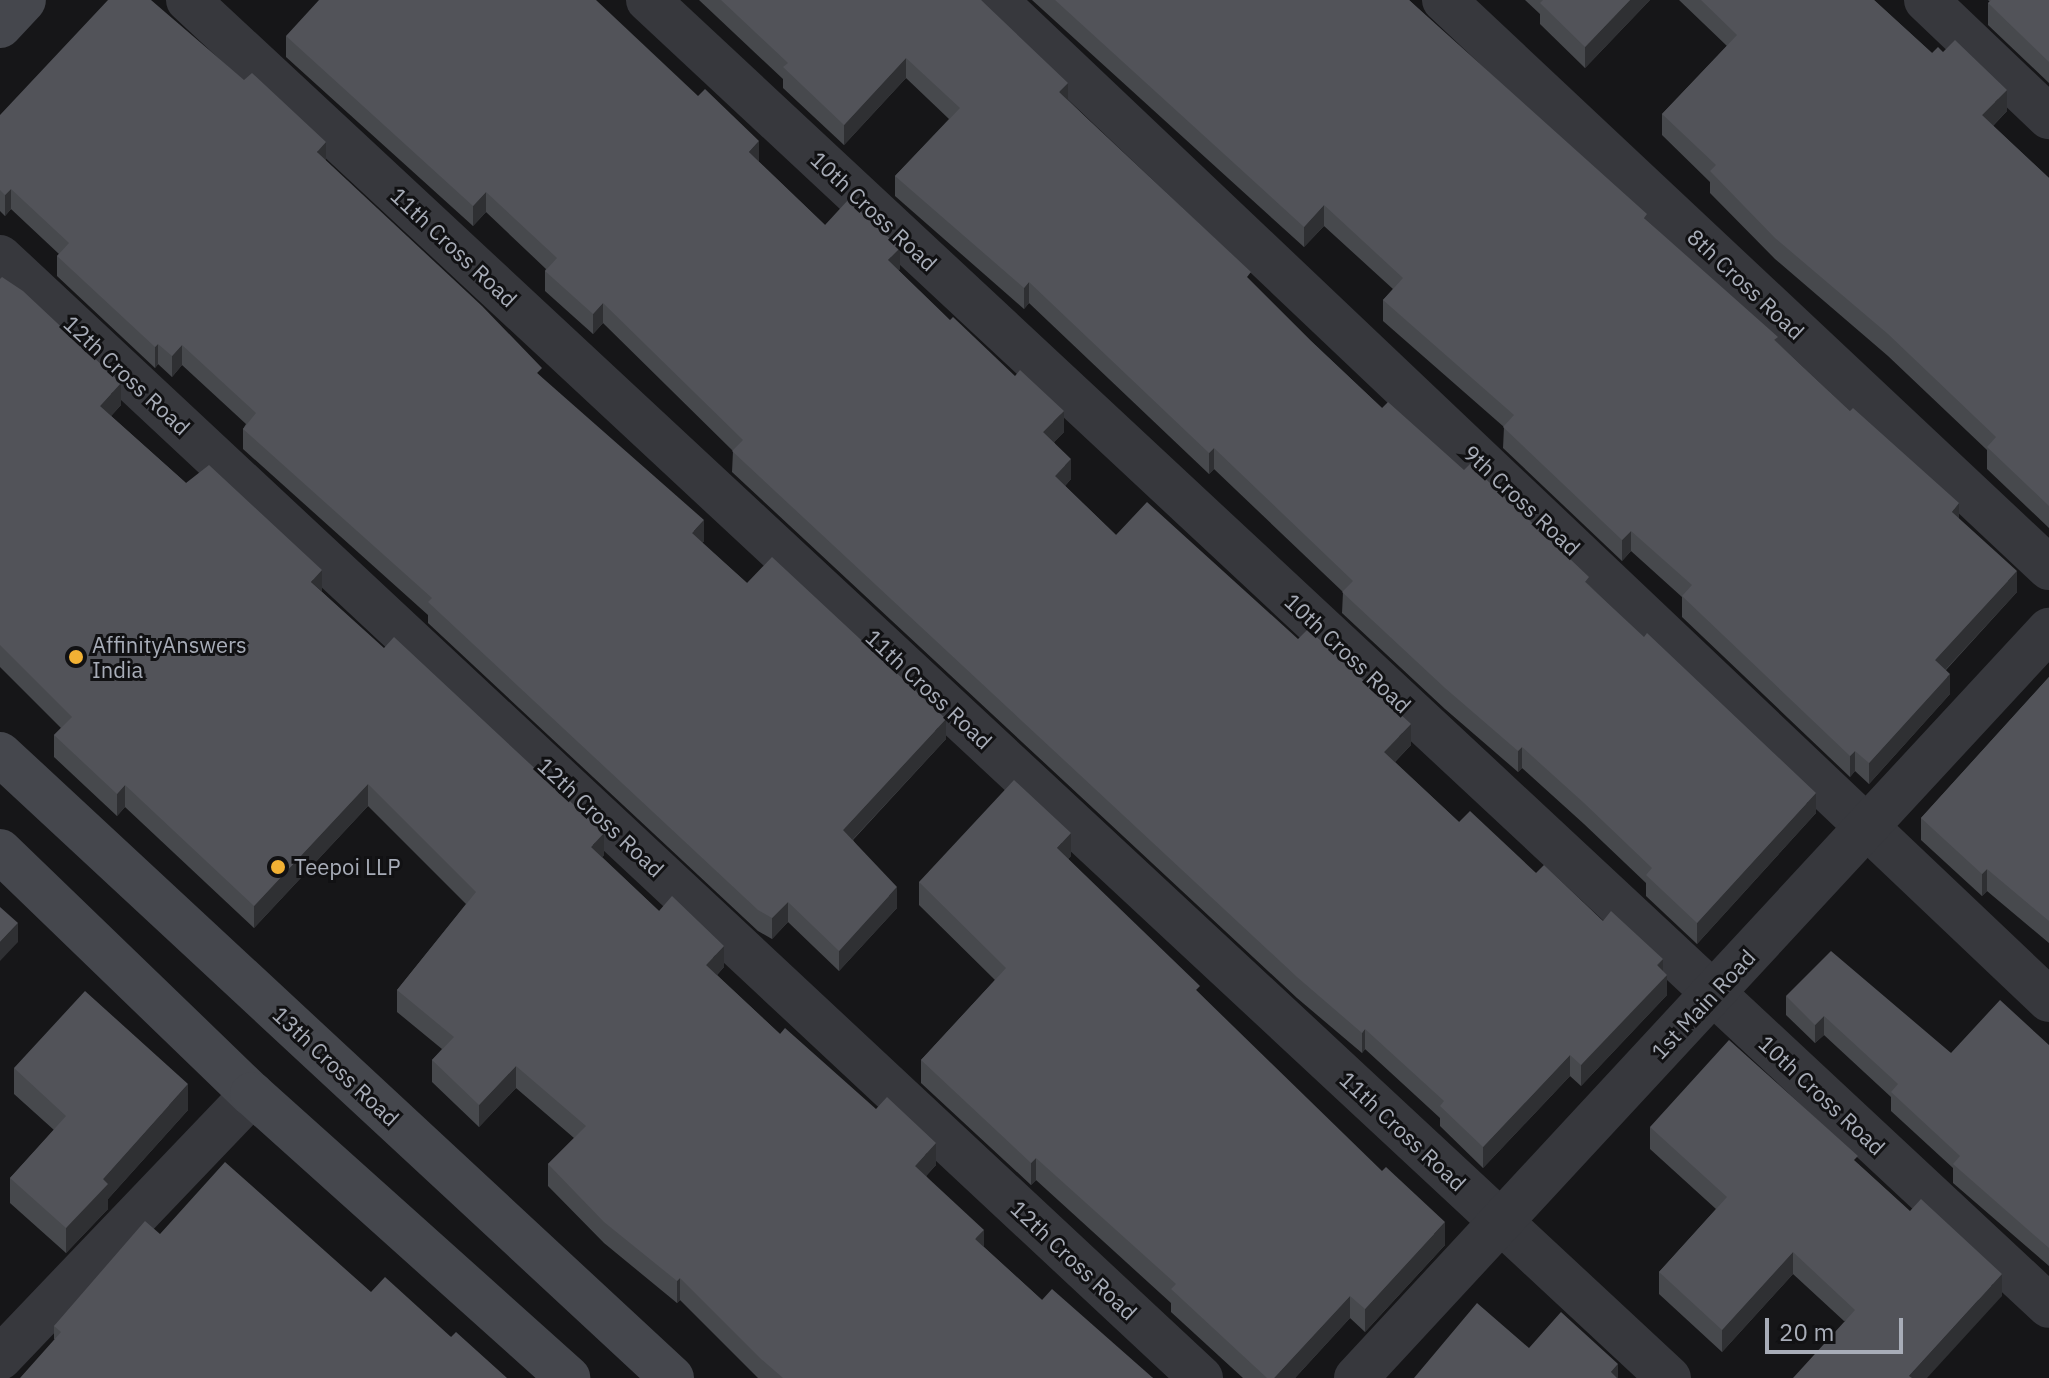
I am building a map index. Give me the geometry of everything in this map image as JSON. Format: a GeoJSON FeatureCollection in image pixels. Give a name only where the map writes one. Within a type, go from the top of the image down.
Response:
{"type":"FeatureCollection","features":[{"type":"Feature","properties":{"kind":"main road"},"geometry":{"type":"LineString","coordinates":[[0,26],[24,0]]}},
{"type":"Feature","properties":{"kind":"main road","name":"13th Cross Road"},"geometry":{"type":"LineString","coordinates":[[0,754],[672,1378]]}},
{"type":"Feature","properties":{"kind":"main road"},"geometry":{"type":"LineString","coordinates":[[0,851],[252,1094],[568,1378]]}},
{"type":"Feature","properties":{"kind":"street","name":"11th Cross Road"},"geometry":{"type":"LineString","coordinates":[[188,0],[1669,1378]]}},
{"type":"Feature","properties":{"kind":"street","name":"10th Cross Road"},"geometry":{"type":"LineString","coordinates":[[648,0],[2049,1306]]}},
{"type":"Feature","properties":{"kind":"street","name":"9th Cross Road"},"geometry":{"type":"LineString","coordinates":[[995,0],[2049,1000]]}},
{"type":"Feature","properties":{"kind":"street","name":"8th Cross Road"},"geometry":{"type":"LineString","coordinates":[[1444,0],[2049,568]]}},
{"type":"Feature","properties":{"kind":"street"},"geometry":{"type":"LineString","coordinates":[[1926,0],[2049,117]]}},
{"type":"Feature","properties":{"kind":"street","name":"12th Cross Road"},"geometry":{"type":"LineString","coordinates":[[0,257],[1201,1378]]}},
{"type":"Feature","properties":{"kind":"street","name":"1st Main Road"},"geometry":{"type":"LineString","coordinates":[[1356,1378],[2049,630]]}},
{"type":"Feature","properties":{"kind":"street"},"geometry":{"type":"LineString","coordinates":[[5,1343],[252,1094]]}},
{"type":"Feature","properties":{"kind":"building"},"geometry":{"type":"Polygon","coordinates":[[[108,0],[151,0],[244,80],[252,73],[326,142],[317,152],[482,306],[542,368],[537,373],[704,520],[692,533],[747,583],[772,557],[946,719],[843,830],[897,887],[839,951],[788,902],[772,918],[758,910],[428,602],[432,598],[243,429],[256,413],[182,345],[172,356],[158,344],[155,347],[57,256],[69,243],[11,189],[5,195],[0,190],[0,115],[108,0]]]}},
{"type":"Feature","properties":{"kind":"building"},"geometry":{"type":"Polygon","coordinates":[[[319,0],[596,0],[698,96],[705,89],[759,141],[749,152],[825,225],[848,200],[900,248],[888,260],[950,320],[953,317],[1015,376],[1020,370],[1064,411],[1043,432],[1071,459],[1055,476],[1116,535],[1147,502],[1298,639],[1308,629],[1411,724],[1384,752],[1459,822],[1470,811],[1536,873],[1544,865],[1603,921],[1611,911],[1663,959],[1657,965],[1667,975],[1581,1065],[1570,1055],[1483,1147],[1440,1106],[1444,1101],[1365,1029],[1362,1033],[1297,977],[732,451],[743,440],[603,303],[593,314],[545,271],[557,258],[486,192],[473,206],[286,36],[319,0]]]}},
{"type":"Feature","properties":{"kind":"building"},"geometry":{"type":"Polygon","coordinates":[[[721,0],[981,0],[1068,83],[1059,92],[1251,272],[1247,277],[1311,341],[1382,408],[1388,402],[1464,470],[1470,464],[1589,577],[1585,582],[1644,637],[1647,633],[1816,793],[1697,923],[1646,875],[1652,868],[1584,803],[1522,747],[1518,751],[1445,688],[1342,592],[1353,581],[1214,448],[1209,453],[1029,282],[1024,288],[895,176],[960,108],[906,58],[844,125],[783,67],[788,63],[721,0]]]}},
{"type":"Feature","properties":{"kind":"building"},"geometry":{"type":"Polygon","coordinates":[[[1055,0],[1409,0],[1647,214],[1644,218],[1778,337],[1774,340],[1850,411],[1853,408],[1959,503],[1952,512],[2017,571],[1935,660],[1950,674],[1869,763],[1855,751],[1850,756],[1682,596],[1692,585],[1631,531],[1622,540],[1503,427],[1514,415],[1383,300],[1403,278],[1324,205],[1304,227],[1055,0]]]}},
{"type":"Feature","properties":{"kind":"building"},"geometry":{"type":"Polygon","coordinates":[[[1543,0],[1630,0],[1585,47],[1540,3],[1543,0]]]}},
{"type":"Feature","properties":{"kind":"building"},"geometry":{"type":"Polygon","coordinates":[[[1701,0],[1874,0],[1932,53],[1938,47],[1943,52],[1955,40],[2007,90],[1982,115],[2049,178],[2049,506],[1987,447],[1996,437],[1888,334],[1775,238],[1710,171],[1716,165],[1662,114],[1737,35],[1701,0]]]}},
{"type":"Feature","properties":{"kind":"building"},"geometry":{"type":"Polygon","coordinates":[[[1991,0],[2049,0],[2049,62],[1988,3],[1991,0]]]}},
{"type":"Feature","properties":{"kind":"building"},"geometry":{"type":"Polygon","coordinates":[[[2,277],[23,291],[121,383],[100,406],[186,483],[209,465],[322,570],[311,582],[384,648],[394,637],[604,833],[591,847],[659,911],[672,896],[724,946],[706,965],[780,1034],[785,1028],[876,1109],[887,1097],[936,1143],[915,1166],[984,1230],[975,1239],[1042,1300],[1052,1289],[1153,1378],[783,1378],[680,1278],[677,1281],[604,1222],[548,1164],[586,1126],[516,1066],[479,1105],[432,1060],[454,1037],[397,990],[476,892],[368,784],[254,906],[125,785],[117,794],[54,735],[72,717],[0,645],[2,277]]]}},
{"type":"Feature","properties":{"kind":"building"},"geometry":{"type":"Polygon","coordinates":[[[2049,677],[2049,921],[1987,869],[1982,874],[1921,818],[2049,677]]]}},
{"type":"Feature","properties":{"kind":"building"},"geometry":{"type":"Polygon","coordinates":[[[1014,780],[1071,833],[1057,848],[1200,986],[1196,990],[1382,1171],[1386,1167],[1445,1222],[1365,1309],[1350,1296],[1274,1378],[1267,1378],[1171,1289],[1176,1284],[1036,1158],[1031,1163],[921,1060],[1006,968],[919,882],[1014,780]]]}},
{"type":"Feature","properties":{"kind":"building"},"geometry":{"type":"Polygon","coordinates":[[[0,907],[18,923],[0,942],[0,907]]]}},
{"type":"Feature","properties":{"kind":"building"},"geometry":{"type":"Polygon","coordinates":[[[1831,951],[1951,1053],[2000,1000],[2049,1045],[2049,1248],[1953,1164],[1960,1156],[1891,1092],[1898,1084],[1824,1016],[1815,1025],[1786,996],[1831,951]]]}},
{"type":"Feature","properties":{"kind":"building"},"geometry":{"type":"Polygon","coordinates":[[[85,991],[188,1084],[103,1179],[108,1184],[66,1228],[10,1178],[66,1116],[14,1068],[85,991]]]}},
{"type":"Feature","properties":{"kind":"building"},"geometry":{"type":"Polygon","coordinates":[[[1729,1040],[1858,1156],[1854,1160],[1910,1211],[1921,1199],[2002,1274],[1909,1376],[1912,1378],[1793,1378],[1855,1310],[1793,1252],[1722,1330],[1659,1272],[1727,1197],[1650,1127],[1729,1040]]]}},
{"type":"Feature","properties":{"kind":"building"},"geometry":{"type":"Polygon","coordinates":[[[225,1162],[371,1292],[385,1277],[451,1337],[456,1332],[507,1378],[20,1378],[61,1332],[54,1326],[145,1221],[160,1234],[225,1162]]]}},
{"type":"Feature","properties":{"kind":"building"},"geometry":{"type":"Polygon","coordinates":[[[1477,1303],[1529,1348],[1561,1312],[1618,1364],[1611,1372],[1617,1378],[1414,1378],[1477,1303]]]}},
{"type":"Feature","properties":{"kind":"place","name":"AffinityAnswers India"},"geometry":{"type":"Point","coordinates":[76,657]}},
{"type":"Feature","properties":{"kind":"place","name":"Teepoi LLP"},"geometry":{"type":"Point","coordinates":[278,867]}}]}
